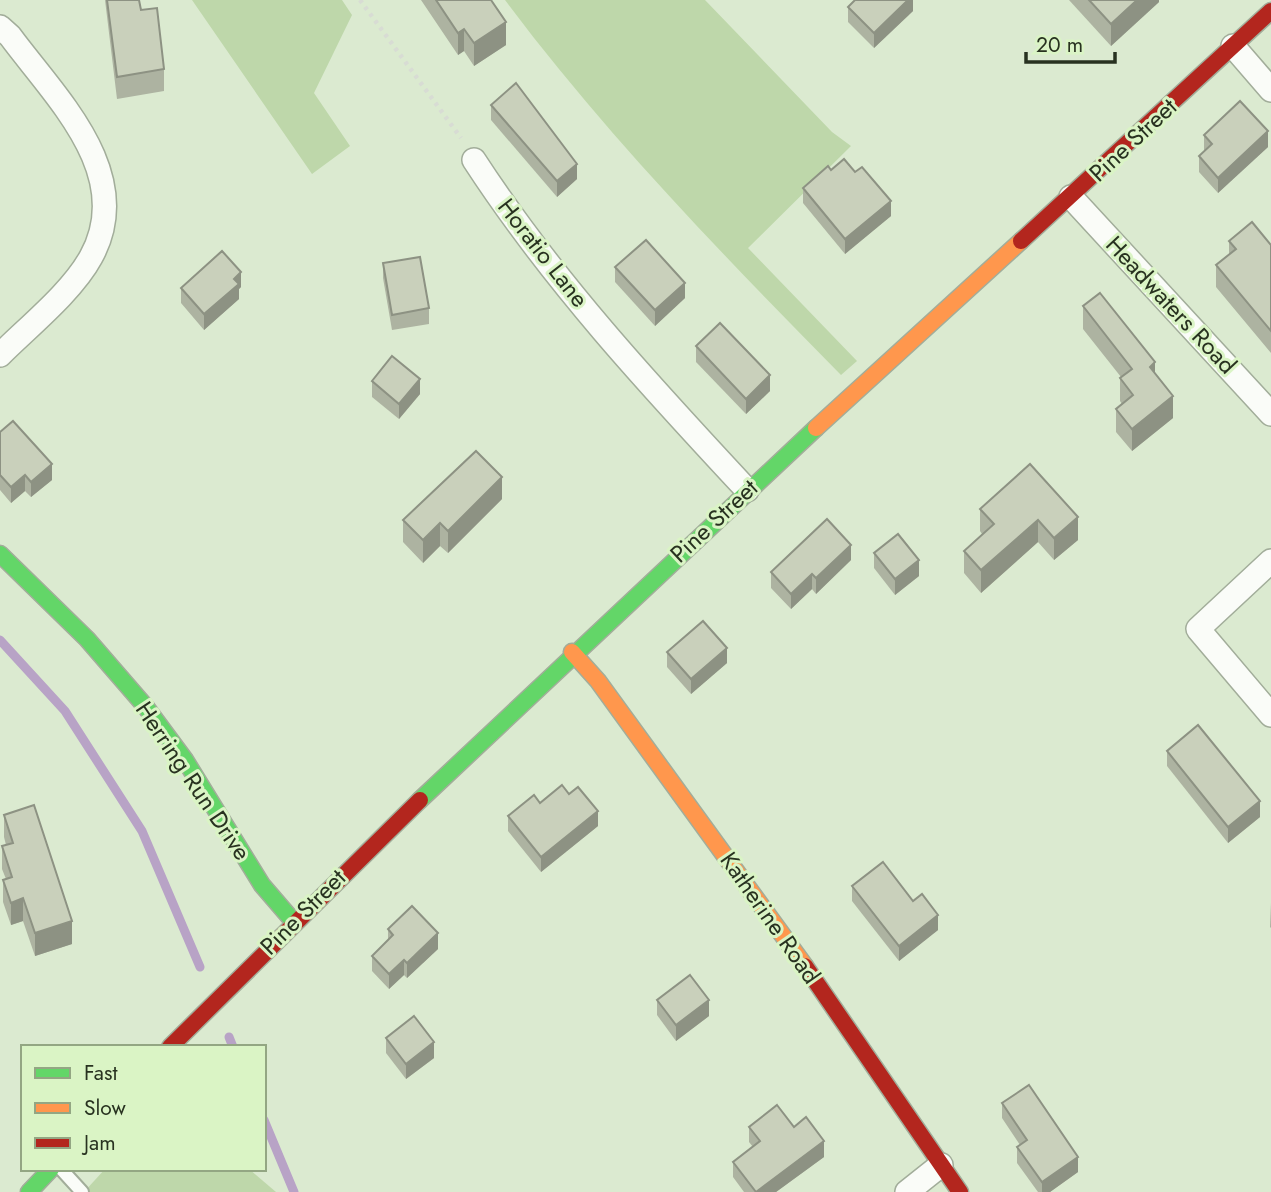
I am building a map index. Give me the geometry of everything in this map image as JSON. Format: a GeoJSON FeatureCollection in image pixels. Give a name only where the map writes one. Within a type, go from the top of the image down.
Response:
{"type":"FeatureCollection","features":[{"type":"Feature","properties":{"kind":"main road","name":"Pine Street"},"geometry":{"type":"LineString","coordinates":[[172,1045],[293,921],[572,652],[1271,11]]}},
{"type":"Feature","properties":{"kind":"main road","name":"Herring Run Drive"},"geometry":{"type":"LineString","coordinates":[[0,554],[87,639],[145,706],[185,760],[262,886],[293,921]]}},
{"type":"Feature","properties":{"kind":"main road","name":"Katherine Road"},"geometry":{"type":"LineString","coordinates":[[572,652],[598,681],[772,918],[960,1192]]}},
{"type":"Feature","properties":{"kind":"main road"},"geometry":{"type":"LineString","coordinates":[[29,1192],[49,1171]]}},
{"type":"Feature","properties":{"kind":"street"},"geometry":{"type":"LineString","coordinates":[[0,27],[85,136],[96,155],[104,201],[92,257],[70,285],[0,355]]}},
{"type":"Feature","properties":{"kind":"street"},"geometry":{"type":"LineString","coordinates":[[1233,46],[1271,90]]}},
{"type":"Feature","properties":{"kind":"street","name":"Horatio Lane"},"geometry":{"type":"LineString","coordinates":[[474,160],[503,204],[650,387],[747,491]]}},
{"type":"Feature","properties":{"kind":"street","name":"Headwaters Road"},"geometry":{"type":"LineString","coordinates":[[1071,197],[1271,414]]}},
{"type":"Feature","properties":{"kind":"street"},"geometry":{"type":"LineString","coordinates":[[1271,561],[1198,629],[1271,715]]}},
{"type":"Feature","properties":{"kind":"street"},"geometry":{"type":"LineString","coordinates":[[907,1192],[941,1165]]}},
{"type":"Feature","properties":{"kind":"lane"},"geometry":{"type":"LineString","coordinates":[[63,1171],[82,1192]]}},
{"type":"Feature","properties":{"kind":"path"},"geometry":{"type":"LineString","coordinates":[[360,0],[457,130],[474,160]]}},
{"type":"Feature","properties":{"kind":"green space"},"geometry":{"type":"Polygon","coordinates":[[[192,0],[342,0],[352,15],[314,93],[350,146],[312,174],[192,0]]]}},
{"type":"Feature","properties":{"kind":"green space"},"geometry":{"type":"Polygon","coordinates":[[[505,0],[705,0],[832,132],[851,146],[748,248],[857,361],[841,375],[797,330],[624,146],[543,50],[505,0]]]}},
{"type":"Feature","properties":{"kind":"green space"},"geometry":{"type":"Polygon","coordinates":[[[103,1171],[251,1171],[276,1192],[84,1192],[103,1171]]]}},
{"type":"Feature","properties":{"kind":"building"},"geometry":{"type":"Polygon","coordinates":[[[107,0],[139,0],[141,10],[157,8],[164,69],[117,77],[107,0]]]}},
{"type":"Feature","properties":{"kind":"building"},"geometry":{"type":"Polygon","coordinates":[[[436,0],[491,0],[506,22],[474,43],[464,29],[458,33],[436,0]]]}},
{"type":"Feature","properties":{"kind":"building"},"geometry":{"type":"Polygon","coordinates":[[[855,0],[908,0],[874,33],[848,7],[855,0]]]}},
{"type":"Feature","properties":{"kind":"building"},"geometry":{"type":"Polygon","coordinates":[[[1089,0],[1137,0],[1111,24],[1089,0]]]}},
{"type":"Feature","properties":{"kind":"building"},"geometry":{"type":"Polygon","coordinates":[[[516,83],[577,164],[557,181],[491,105],[516,83]]]}},
{"type":"Feature","properties":{"kind":"building"},"geometry":{"type":"Polygon","coordinates":[[[1240,101],[1268,131],[1218,178],[1199,156],[1212,144],[1204,135],[1240,101]]]}},
{"type":"Feature","properties":{"kind":"building"},"geometry":{"type":"Polygon","coordinates":[[[844,159],[855,172],[862,167],[891,201],[845,239],[803,188],[828,166],[831,170],[844,159]]]}},
{"type":"Feature","properties":{"kind":"building"},"geometry":{"type":"Polygon","coordinates":[[[1252,222],[1271,245],[1271,331],[1216,265],[1236,249],[1229,241],[1252,222]]]}},
{"type":"Feature","properties":{"kind":"building"},"geometry":{"type":"Polygon","coordinates":[[[646,240],[685,283],[655,310],[615,267],[646,240]]]}},
{"type":"Feature","properties":{"kind":"building"},"geometry":{"type":"Polygon","coordinates":[[[222,251],[241,272],[234,279],[239,284],[204,314],[181,288],[222,251]]]}},
{"type":"Feature","properties":{"kind":"building"},"geometry":{"type":"Polygon","coordinates":[[[420,257],[429,308],[392,315],[383,263],[420,257]]]}},
{"type":"Feature","properties":{"kind":"building"},"geometry":{"type":"Polygon","coordinates":[[[1100,293],[1155,362],[1150,367],[1173,396],[1132,429],[1116,409],[1133,395],[1120,378],[1132,369],[1083,306],[1100,293]]]}},
{"type":"Feature","properties":{"kind":"building"},"geometry":{"type":"Polygon","coordinates":[[[720,323],[770,375],[746,399],[696,346],[720,323]]]}},
{"type":"Feature","properties":{"kind":"building"},"geometry":{"type":"Polygon","coordinates":[[[392,356],[420,379],[399,404],[372,381],[392,356]]]}},
{"type":"Feature","properties":{"kind":"building"},"geometry":{"type":"Polygon","coordinates":[[[13,421],[52,464],[31,482],[25,475],[11,487],[0,475],[0,432],[13,421]]]}},
{"type":"Feature","properties":{"kind":"building"},"geometry":{"type":"Polygon","coordinates":[[[476,451],[502,477],[448,531],[440,523],[423,540],[403,520],[476,451]]]}},
{"type":"Feature","properties":{"kind":"building"},"geometry":{"type":"Polygon","coordinates":[[[1030,464],[1078,517],[1054,538],[1038,520],[981,570],[964,551],[994,524],[980,509],[1030,464]]]}},
{"type":"Feature","properties":{"kind":"building"},"geometry":{"type":"Polygon","coordinates":[[[827,519],[851,545],[816,578],[812,574],[791,594],[771,572],[827,519]]]}},
{"type":"Feature","properties":{"kind":"building"},"geometry":{"type":"Polygon","coordinates":[[[898,534],[919,560],[895,579],[874,553],[898,534]]]}},
{"type":"Feature","properties":{"kind":"building"},"geometry":{"type":"Polygon","coordinates":[[[703,621],[727,648],[691,679],[667,652],[703,621]]]}},
{"type":"Feature","properties":{"kind":"building"},"geometry":{"type":"Polygon","coordinates":[[[1198,725],[1260,801],[1228,827],[1167,751],[1198,725]]]}},
{"type":"Feature","properties":{"kind":"building"},"geometry":{"type":"Polygon","coordinates":[[[562,785],[569,794],[578,787],[598,811],[541,857],[508,816],[534,795],[540,803],[562,785]]]}},
{"type":"Feature","properties":{"kind":"building"},"geometry":{"type":"Polygon","coordinates":[[[34,805],[72,921],[35,933],[23,898],[11,903],[3,880],[12,877],[2,846],[13,843],[4,815],[34,805]]]}},
{"type":"Feature","properties":{"kind":"building"},"geometry":{"type":"Polygon","coordinates":[[[883,862],[913,901],[922,894],[938,915],[899,946],[852,886],[883,862]]]}},
{"type":"Feature","properties":{"kind":"building"},"geometry":{"type":"Polygon","coordinates":[[[412,906],[438,933],[407,963],[404,960],[389,974],[372,956],[393,935],[388,929],[412,906]]]}},
{"type":"Feature","properties":{"kind":"building"},"geometry":{"type":"Polygon","coordinates":[[[690,975],[709,1000],[676,1025],[657,1000],[690,975]]]}},
{"type":"Feature","properties":{"kind":"building"},"geometry":{"type":"Polygon","coordinates":[[[414,1016],[434,1042],[406,1064],[386,1038],[414,1016]]]}},
{"type":"Feature","properties":{"kind":"building"},"geometry":{"type":"Polygon","coordinates":[[[1029,1085],[1078,1157],[1042,1182],[1017,1147],[1027,1140],[1002,1103],[1029,1085]]]}},
{"type":"Feature","properties":{"kind":"building"},"geometry":{"type":"Polygon","coordinates":[[[777,1105],[794,1127],[806,1117],[824,1141],[756,1192],[733,1162],[760,1141],[749,1127],[777,1105]]]}},
{"type":"Feature","properties":{"kind":"waterway"},"geometry":{"type":"LineString","coordinates":[[0,640],[65,711],[142,831],[200,967]]}},
{"type":"Feature","properties":{"kind":"waterway"},"geometry":{"type":"LineString","coordinates":[[229,1037],[232,1045]]}},
{"type":"Feature","properties":{"kind":"waterway"},"geometry":{"type":"LineString","coordinates":[[266,1125],[294,1192]]}},
{"type":"Feature","properties":{"kind":"traffic: fast"},"geometry":{"type":"LineString","coordinates":[[420,800],[816,428]]}},
{"type":"Feature","properties":{"kind":"traffic: fast"},"geometry":{"type":"LineString","coordinates":[[0,554],[87,639],[145,706],[185,760],[262,885],[293,921]]}},
{"type":"Feature","properties":{"kind":"traffic: fast"},"geometry":{"type":"LineString","coordinates":[[29,1192],[49,1171]]}},
{"type":"Feature","properties":{"kind":"traffic: slow"},"geometry":{"type":"LineString","coordinates":[[816,428],[1021,241]]}},
{"type":"Feature","properties":{"kind":"traffic: slow"},"geometry":{"type":"LineString","coordinates":[[572,652],[598,681],[805,966]]}},
{"type":"Feature","properties":{"kind":"traffic: jam"},"geometry":{"type":"LineString","coordinates":[[1021,241],[1271,11]]}},
{"type":"Feature","properties":{"kind":"traffic: jam"},"geometry":{"type":"LineString","coordinates":[[172,1045],[420,800]]}},
{"type":"Feature","properties":{"kind":"traffic: jam"},"geometry":{"type":"LineString","coordinates":[[805,966],[960,1192]]}}]}
